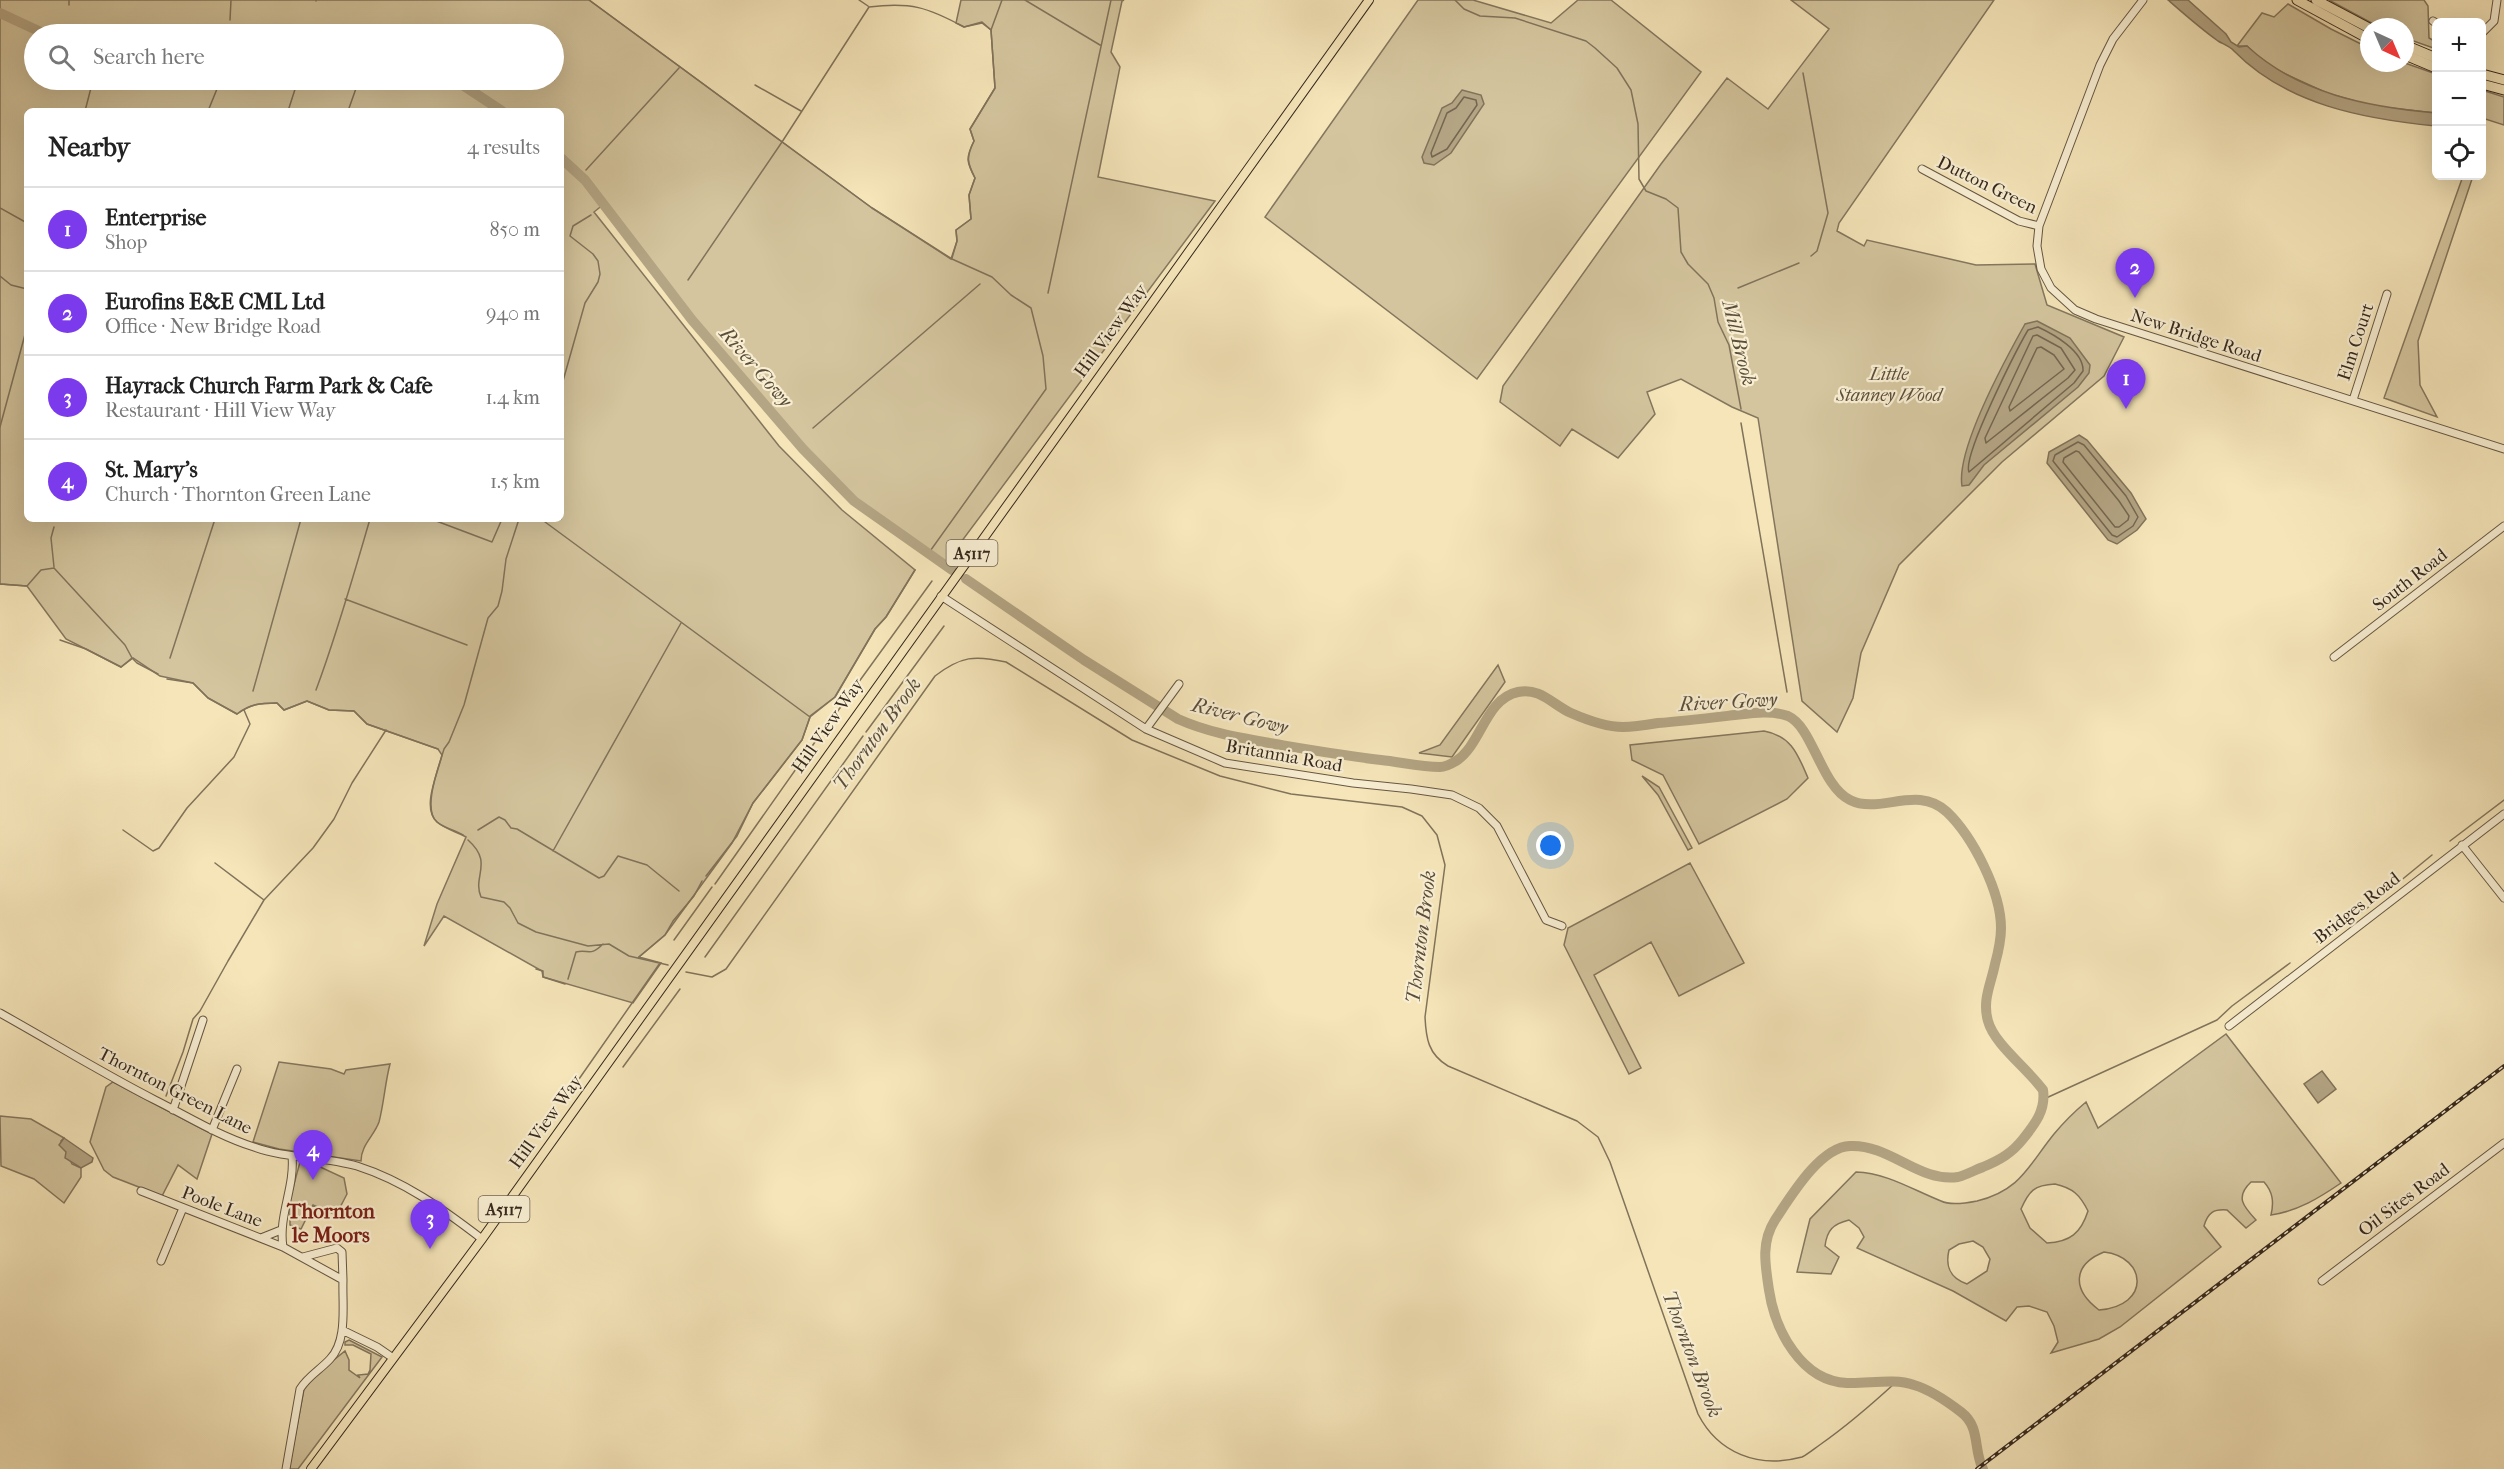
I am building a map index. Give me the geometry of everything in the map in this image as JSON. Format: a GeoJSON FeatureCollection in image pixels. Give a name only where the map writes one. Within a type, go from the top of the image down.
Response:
{"type":"FeatureCollection","features":[{"type":"Feature","properties":{"kind":"highway"},"geometry":{"type":"LineString","coordinates":[[2297,0],[2360,34]]}},
{"type":"Feature","properties":{"kind":"highway"},"geometry":{"type":"LineString","coordinates":[[2316,0],[2360,23]]}},
{"type":"Feature","properties":{"kind":"highway"},"geometry":{"type":"LineString","coordinates":[[2414,49],[2432,56]]}},
{"type":"Feature","properties":{"kind":"highway"},"geometry":{"type":"LineString","coordinates":[[2414,59],[2432,66]]}},
{"type":"Feature","properties":{"kind":"highway"},"geometry":{"type":"LineString","coordinates":[[2486,75],[2504,80]]}},
{"type":"Feature","properties":{"kind":"highway"},"geometry":{"type":"LineString","coordinates":[[2486,85],[2504,90]]}},
{"type":"Feature","properties":{"kind":"main road","name":"Hill View Way"},"geometry":{"type":"LineString","coordinates":[[311,1469],[482,1239],[1369,0]]}},
{"type":"Feature","properties":{"kind":"street","name":"New Bridge Road"},"geometry":{"type":"LineString","coordinates":[[2143,0],[2113,39],[2100,66],[2039,226],[2037,246],[2041,269],[2051,288],[2075,310],[2132,332],[2504,449]]}},
{"type":"Feature","properties":{"kind":"street"},"geometry":{"type":"LineString","coordinates":[[2486,28],[2493,21],[2497,0]]}},
{"type":"Feature","properties":{"kind":"street","name":"Dutton Green"},"geometry":{"type":"LineString","coordinates":[[1922,169],[2019,221],[2039,226]]}},
{"type":"Feature","properties":{"kind":"street","name":"Elm Court"},"geometry":{"type":"LineString","coordinates":[[2353,400],[2387,294]]}},
{"type":"Feature","properties":{"kind":"street","name":"South Road"},"geometry":{"type":"LineString","coordinates":[[2334,657],[2504,526]]}},
{"type":"Feature","properties":{"kind":"street","name":"Britannia Road"},"geometry":{"type":"LineString","coordinates":[[941,596],[1146,729],[1225,763],[1353,783],[1452,795],[1479,808],[1497,826],[1546,920],[1562,926]]}},
{"type":"Feature","properties":{"kind":"street"},"geometry":{"type":"LineString","coordinates":[[1146,729],[1179,684]]}},
{"type":"Feature","properties":{"kind":"street","name":"Bridges Road"},"geometry":{"type":"LineString","coordinates":[[2229,1026],[2504,814]]}},
{"type":"Feature","properties":{"kind":"street"},"geometry":{"type":"LineString","coordinates":[[2462,845],[2504,898]]}},
{"type":"Feature","properties":{"kind":"street","name":"Thornton Green Lane"},"geometry":{"type":"LineString","coordinates":[[0,1013],[212,1130],[254,1148],[292,1156],[326,1159],[356,1166],[379,1175],[432,1202],[482,1239]]}},
{"type":"Feature","properties":{"kind":"street"},"geometry":{"type":"LineString","coordinates":[[173,1110],[203,1020]]}},
{"type":"Feature","properties":{"kind":"street"},"geometry":{"type":"LineString","coordinates":[[212,1130],[237,1069]]}},
{"type":"Feature","properties":{"kind":"street","name":"Oil Sites Road"},"geometry":{"type":"LineString","coordinates":[[2322,1281],[2504,1143]]}},
{"type":"Feature","properties":{"kind":"street"},"geometry":{"type":"LineString","coordinates":[[283,1247],[280,1230],[293,1168],[292,1156]]}},
{"type":"Feature","properties":{"kind":"street","name":"Poole Lane"},"geometry":{"type":"LineString","coordinates":[[141,1191],[283,1247],[343,1280]]}},
{"type":"Feature","properties":{"kind":"street"},"geometry":{"type":"LineString","coordinates":[[160,1261],[183,1208]]}},
{"type":"Feature","properties":{"kind":"street"},"geometry":{"type":"LineString","coordinates":[[261,1238],[280,1230]]}},
{"type":"Feature","properties":{"kind":"street"},"geometry":{"type":"LineString","coordinates":[[286,1469],[300,1389],[307,1378],[330,1359],[339,1348],[342,1330],[342,1252],[337,1248],[303,1257]]}},
{"type":"Feature","properties":{"kind":"street"},"geometry":{"type":"LineString","coordinates":[[342,1330],[377,1347],[393,1358]]}},
{"type":"Feature","properties":{"kind":"green space"},"geometry":{"type":"Polygon","coordinates":[[[0,0],[589,0],[872,208],[951,259],[957,241],[956,230],[971,219],[969,195],[975,178],[968,160],[974,141],[970,129],[995,88],[991,30],[982,23],[964,27],[956,23],[961,0],[1124,0],[1111,52],[1120,67],[1098,177],[1215,201],[944,565],[854,501],[803,449],[692,320],[604,204],[594,212],[779,446],[842,510],[915,570],[886,617],[875,629],[835,697],[810,717],[802,740],[753,803],[732,843],[665,935],[639,957],[661,963],[633,1003],[543,977],[542,971],[444,916],[424,946],[437,904],[466,837],[447,829],[432,816],[430,799],[442,755],[438,749],[367,724],[354,711],[329,710],[307,701],[284,710],[277,703],[260,704],[246,708],[237,714],[208,698],[193,683],[160,676],[133,658],[121,667],[66,639],[27,586],[0,584],[0,0]]]}},
{"type":"Feature","properties":{"kind":"green space"},"geometry":{"type":"Polygon","coordinates":[[[1418,0],[1473,0],[1551,23],[1578,0],[1611,0],[1701,72],[1477,379],[1265,217],[1418,0]]]}},
{"type":"Feature","properties":{"kind":"green space","name":"Little Stanney Wood"},"geometry":{"type":"Polygon","coordinates":[[[1791,0],[1994,0],[1839,223],[1837,231],[1864,246],[1867,240],[1976,265],[2035,264],[2047,305],[2124,337],[2104,376],[2002,462],[1899,565],[1861,653],[1853,698],[1837,732],[1802,701],[1758,418],[1732,407],[1681,379],[1647,392],[1655,414],[1618,458],[1572,429],[1560,446],[1500,402],[1503,386],[1661,164],[1727,78],[1768,109],[1829,29],[1791,0]]]}},
{"type":"Feature","properties":{"kind":"green space"},"geometry":{"type":"Polygon","coordinates":[[[2329,0],[2424,0],[2428,6],[2429,38],[2432,40],[2432,48],[2414,41],[2414,18],[2362,18],[2329,0]]]}},
{"type":"Feature","properties":{"kind":"green space"},"geometry":{"type":"Polygon","coordinates":[[[2288,4],[2360,44],[2360,72],[2414,72],[2414,66],[2432,73],[2432,113],[2372,106],[2327,93],[2281,72],[2260,59],[2247,46],[2237,46],[2262,13],[2274,17],[2288,4]]]}},
{"type":"Feature","properties":{"kind":"green space"},"geometry":{"type":"Polygon","coordinates":[[[2486,91],[2504,97],[2504,125],[2486,119],[2486,91]]]}},
{"type":"Feature","properties":{"kind":"green space"},"geometry":{"type":"Polygon","coordinates":[[[2462,180],[2472,180],[2418,341],[2420,385],[2437,417],[2384,398],[2462,180]]]}},
{"type":"Feature","properties":{"kind":"green space"},"geometry":{"type":"Polygon","coordinates":[[[1498,665],[1505,682],[1452,757],[1419,753],[1440,745],[1498,665]]]}},
{"type":"Feature","properties":{"kind":"green space"},"geometry":{"type":"Polygon","coordinates":[[[1764,731],[1788,742],[1797,754],[1808,778],[1787,799],[1699,844],[1663,775],[1632,760],[1630,745],[1764,731]]]}},
{"type":"Feature","properties":{"kind":"green space"},"geometry":{"type":"Polygon","coordinates":[[[1642,776],[1659,787],[1692,848],[1688,850],[1658,795],[1642,776]]]}},
{"type":"Feature","properties":{"kind":"green space"},"geometry":{"type":"Polygon","coordinates":[[[1690,863],[1744,963],[1679,996],[1651,942],[1594,975],[1641,1068],[1629,1074],[1564,945],[1568,928],[1690,863]]]}},
{"type":"Feature","properties":{"kind":"green space"},"geometry":{"type":"Polygon","coordinates":[[[2226,1034],[2341,1183],[2308,1203],[2271,1215],[2271,1193],[2264,1182],[2251,1182],[2242,1197],[2244,1206],[2256,1220],[2246,1228],[2227,1210],[2212,1212],[2207,1217],[2204,1226],[2221,1247],[2120,1327],[2099,1339],[2051,1353],[2058,1342],[2047,1312],[2029,1306],[2017,1307],[2006,1321],[1953,1291],[1857,1248],[1864,1237],[1859,1228],[1849,1220],[1835,1226],[1827,1236],[1825,1246],[1839,1257],[1831,1274],[1797,1272],[1810,1219],[1856,1172],[1878,1175],[1945,1203],[1973,1202],[1992,1196],[2014,1183],[2069,1117],[2086,1102],[2098,1128],[2226,1034]],[[2055,1184],[2033,1190],[2021,1209],[2030,1228],[2047,1243],[2062,1241],[2074,1235],[2082,1225],[2088,1211],[2075,1193],[2055,1184]],[[1973,1241],[1959,1244],[1949,1250],[1948,1267],[1956,1279],[1967,1284],[1987,1271],[1990,1259],[1983,1247],[1973,1241]],[[2104,1252],[2093,1257],[2081,1271],[2079,1278],[2080,1286],[2090,1302],[2099,1310],[2116,1307],[2128,1300],[2135,1291],[2137,1281],[2135,1271],[2129,1263],[2118,1256],[2104,1252]]]}},
{"type":"Feature","properties":{"kind":"green space"},"geometry":{"type":"Polygon","coordinates":[[[279,1062],[331,1069],[344,1074],[346,1070],[390,1064],[379,1122],[365,1145],[361,1161],[279,1149],[253,1142],[279,1062]]]}},
{"type":"Feature","properties":{"kind":"green space"},"geometry":{"type":"Polygon","coordinates":[[[113,1082],[212,1134],[197,1179],[178,1165],[162,1196],[113,1177],[104,1170],[90,1142],[106,1087],[113,1082]]]}},
{"type":"Feature","properties":{"kind":"green space"},"geometry":{"type":"Polygon","coordinates":[[[0,1116],[31,1119],[64,1138],[61,1141],[72,1164],[81,1168],[81,1177],[64,1203],[34,1179],[1,1166],[0,1116]]]}},
{"type":"Feature","properties":{"kind":"green space"},"geometry":{"type":"Polygon","coordinates":[[[300,1162],[316,1165],[344,1178],[347,1194],[336,1215],[313,1205],[301,1229],[290,1225],[290,1199],[300,1162]]]}},
{"type":"Feature","properties":{"kind":"green space"},"geometry":{"type":"Polygon","coordinates":[[[349,1340],[382,1357],[298,1469],[289,1469],[304,1389],[314,1376],[345,1351],[349,1360],[349,1370],[360,1378],[358,1375],[368,1374],[370,1370],[371,1354],[353,1345],[345,1345],[345,1342],[349,1340]]]}},
{"type":"Feature","properties":{"kind":"water"},"geometry":{"type":"Polygon","coordinates":[[[2168,0],[2188,0],[2226,34],[2231,42],[2239,47],[2247,46],[2289,76],[2312,87],[2360,102],[2432,113],[2432,126],[2354,113],[2302,97],[2278,85],[2255,69],[2231,48],[2218,41],[2168,0]]]}},
{"type":"Feature","properties":{"kind":"water"},"geometry":{"type":"Polygon","coordinates":[[[1462,90],[1481,95],[1484,104],[1451,153],[1434,165],[1424,163],[1422,157],[1442,108],[1452,103],[1462,90]]]}},
{"type":"Feature","properties":{"kind":"water"},"geometry":{"type":"Polygon","coordinates":[[[2037,321],[2070,338],[2090,365],[2089,373],[2078,387],[1984,465],[1969,485],[1962,486],[1962,470],[1967,450],[1984,404],[2025,324],[2037,321]]]}},
{"type":"Feature","properties":{"kind":"water"},"geometry":{"type":"Polygon","coordinates":[[[2079,435],[2087,440],[2131,493],[2146,519],[2137,530],[2117,544],[2108,540],[2047,463],[2049,452],[2079,435]]]}},
{"type":"Feature","properties":{"kind":"water"},"geometry":{"type":"Polygon","coordinates":[[[2322,1071],[2336,1089],[2318,1103],[2304,1084],[2322,1071]]]}},
{"type":"Feature","properties":{"kind":"water"},"geometry":{"type":"Polygon","coordinates":[[[64,1138],[93,1158],[92,1162],[81,1168],[65,1158],[66,1152],[59,1145],[64,1138]]]}},
{"type":"Feature","properties":{"kind":"waterway"},"geometry":{"type":"LineString","coordinates":[[69,0],[69,5]]}},
{"type":"Feature","properties":{"kind":"waterway"},"geometry":{"type":"LineString","coordinates":[[230,20],[231,0]]}},
{"type":"Feature","properties":{"kind":"waterway"},"geometry":{"type":"LineString","coordinates":[[589,0],[872,208],[952,259],[992,277],[1011,295],[1031,308],[1043,356],[1046,389],[928,554]]}},
{"type":"Feature","properties":{"kind":"waterway"},"geometry":{"type":"LineString","coordinates":[[859,0],[868,6]]}},
{"type":"Feature","properties":{"kind":"waterway"},"geometry":{"type":"LineString","coordinates":[[952,258],[957,241],[956,230],[971,219],[969,195],[975,178],[968,160],[974,141],[970,129],[995,88],[991,30],[1002,0]]}},
{"type":"Feature","properties":{"kind":"waterway"},"geometry":{"type":"LineString","coordinates":[[1025,0],[1100,45]]}},
{"type":"Feature","properties":{"kind":"waterway"},"geometry":{"type":"LineString","coordinates":[[1048,293],[1111,0]]}},
{"type":"Feature","properties":{"kind":"waterway","name":"Mill Brook"},"geometry":{"type":"LineString","coordinates":[[1455,0],[1464,9],[1480,16],[1515,18],[1586,41],[1617,68],[1631,90],[1638,124],[1639,179],[1646,191],[1666,199],[1678,208],[1681,252],[1688,264],[1708,284],[1714,298],[1718,322],[1729,345],[1741,409]]}},
{"type":"Feature","properties":{"kind":"waterway"},"geometry":{"type":"LineString","coordinates":[[688,280],[782,142],[869,7],[908,6],[929,11],[964,27],[982,22],[991,30]]}},
{"type":"Feature","properties":{"kind":"waterway","name":"River Gowy"},"geometry":{"type":"LineString","coordinates":[[0,13],[24,24]]}},
{"type":"Feature","properties":{"kind":"waterway"},"geometry":{"type":"LineString","coordinates":[[586,170],[679,68]]}},
{"type":"Feature","properties":{"kind":"waterway"},"geometry":{"type":"LineString","coordinates":[[1803,73],[1828,213],[1817,251],[1811,256]]}},
{"type":"Feature","properties":{"kind":"waterway"},"geometry":{"type":"LineString","coordinates":[[755,85],[801,111]]}},
{"type":"Feature","properties":{"kind":"waterway"},"geometry":{"type":"LineString","coordinates":[[86,108],[90,90]]}},
{"type":"Feature","properties":{"kind":"waterway"},"geometry":{"type":"LineString","coordinates":[[209,108],[217,90]]}},
{"type":"Feature","properties":{"kind":"waterway"},"geometry":{"type":"LineString","coordinates":[[289,108],[295,90]]}},
{"type":"Feature","properties":{"kind":"waterway"},"geometry":{"type":"LineString","coordinates":[[349,108],[355,90]]}},
{"type":"Feature","properties":{"kind":"waterway","name":"River Gowy"},"geometry":{"type":"LineString","coordinates":[[470,90],[497,108]]}},
{"type":"Feature","properties":{"kind":"waterway","name":"River Gowy"},"geometry":{"type":"LineString","coordinates":[[564,161],[585,180],[692,320],[803,449],[854,501],[952,570]]}},
{"type":"Feature","properties":{"kind":"waterway"},"geometry":{"type":"LineString","coordinates":[[0,208],[24,221]]}},
{"type":"Feature","properties":{"kind":"waterway","name":"Thornton Brook"},"geometry":{"type":"LineString","coordinates":[[564,377],[585,303],[598,282],[600,274],[598,261],[593,254],[570,236],[573,226],[591,215]]}},
{"type":"Feature","properties":{"kind":"waterway"},"geometry":{"type":"LineString","coordinates":[[1738,288],[1799,263]]}},
{"type":"Feature","properties":{"kind":"waterway"},"geometry":{"type":"LineString","coordinates":[[0,276],[11,285],[24,288]]}},
{"type":"Feature","properties":{"kind":"waterway"},"geometry":{"type":"LineString","coordinates":[[813,428],[980,284]]}},
{"type":"Feature","properties":{"kind":"waterway"},"geometry":{"type":"LineString","coordinates":[[0,427],[24,338]]}},
{"type":"Feature","properties":{"kind":"waterway","name":"Mill Brook"},"geometry":{"type":"LineString","coordinates":[[1741,423],[1787,692]]}},
{"type":"Feature","properties":{"kind":"waterway"},"geometry":{"type":"LineString","coordinates":[[170,658],[214,522]]}},
{"type":"Feature","properties":{"kind":"waterway"},"geometry":{"type":"LineString","coordinates":[[253,691],[300,522]]}},
{"type":"Feature","properties":{"kind":"waterway"},"geometry":{"type":"LineString","coordinates":[[316,690],[338,627],[369,522]]}},
{"type":"Feature","properties":{"kind":"waterway"},"geometry":{"type":"LineString","coordinates":[[439,522],[492,542],[501,522]]}},
{"type":"Feature","properties":{"kind":"waterway","name":"Thornton Brook"},"geometry":{"type":"LineString","coordinates":[[463,835],[437,822],[433,816],[431,798],[444,749],[464,705],[488,618],[498,606],[506,559],[518,522]]}},
{"type":"Feature","properties":{"kind":"waterway"},"geometry":{"type":"LineString","coordinates":[[545,522],[810,717],[802,740],[753,803],[737,836],[706,876]]}},
{"type":"Feature","properties":{"kind":"waterway"},"geometry":{"type":"LineString","coordinates":[[54,527],[51,538],[54,567]]}},
{"type":"Feature","properties":{"kind":"waterway"},"geometry":{"type":"LineString","coordinates":[[0,584],[27,586],[41,570],[54,568],[125,645],[132,658],[121,667],[86,649],[60,640]]}},
{"type":"Feature","properties":{"kind":"waterway"},"geometry":{"type":"LineString","coordinates":[[810,716],[835,697],[875,629],[886,617],[915,570]]}},
{"type":"Feature","properties":{"kind":"waterway","name":"River Gowy"},"geometry":{"type":"LineString","coordinates":[[966,579],[1084,660],[1178,719],[1226,734],[1342,755],[1440,767],[1456,761],[1465,753],[1498,703],[1518,692],[1540,694],[1577,716],[1616,727],[1775,713],[1788,716],[1797,722],[1832,783],[1850,800],[1862,804],[1923,800],[1947,812],[1976,850],[1996,898],[2000,914],[2000,942],[1986,1013],[1991,1030],[1997,1039],[2043,1090],[2043,1104],[2039,1116],[2032,1128],[2010,1152],[1995,1162],[1958,1177],[1930,1174],[1865,1147],[1839,1148],[1817,1164],[1789,1198],[1771,1228],[1766,1245],[1765,1262],[1777,1321],[1793,1351],[1804,1363],[1816,1373],[1831,1380],[1847,1383],[1906,1383],[1939,1397],[1967,1418],[1974,1432],[1983,1469]]}},
{"type":"Feature","properties":{"kind":"waterway"},"geometry":{"type":"LineString","coordinates":[[837,712],[932,581]]}},
{"type":"Feature","properties":{"kind":"waterway"},"geometry":{"type":"LineString","coordinates":[[345,599],[467,645]]}},
{"type":"Feature","properties":{"kind":"waterway"},"geometry":{"type":"LineString","coordinates":[[553,851],[681,623]]}},
{"type":"Feature","properties":{"kind":"waterway"},"geometry":{"type":"LineString","coordinates":[[866,732],[944,626]]}},
{"type":"Feature","properties":{"kind":"waterway","name":"Thornton Brook"},"geometry":{"type":"LineString","coordinates":[[686,972],[712,977],[726,969],[935,676],[953,664],[969,659],[985,658],[1006,662],[1132,740],[1220,776],[1291,794],[1402,807],[1422,816],[1437,835],[1445,865],[1425,1017],[1429,1045],[1436,1056],[1448,1066],[1577,1121],[1598,1137],[1610,1162],[1698,1414],[1716,1439],[1741,1455],[1755,1459],[1770,1461],[1802,1457],[1850,1422],[1895,1383]]}},
{"type":"Feature","properties":{"kind":"waterway"},"geometry":{"type":"LineString","coordinates":[[133,659],[158,674]]}},
{"type":"Feature","properties":{"kind":"waterway"},"geometry":{"type":"LineString","coordinates":[[167,679],[193,683],[208,698],[237,714],[246,708],[260,704],[277,703],[284,710],[307,701],[329,710],[354,711],[367,724],[438,749]]}},
{"type":"Feature","properties":{"kind":"waterway"},"geometry":{"type":"LineString","coordinates":[[123,830],[153,851],[159,848],[187,808],[234,757],[250,724],[244,710]]}},
{"type":"Feature","properties":{"kind":"waterway"},"geometry":{"type":"LineString","coordinates":[[166,1096],[193,1019],[200,1011],[264,900],[313,848],[334,819],[352,783],[386,730]]}},
{"type":"Feature","properties":{"kind":"waterway"},"geometry":{"type":"LineString","coordinates":[[715,884],[815,742],[815,732]]}},
{"type":"Feature","properties":{"kind":"waterway"},"geometry":{"type":"LineString","coordinates":[[705,957],[863,736]]}},
{"type":"Feature","properties":{"kind":"waterway"},"geometry":{"type":"LineString","coordinates":[[2450,841],[2504,800]]}},
{"type":"Feature","properties":{"kind":"waterway"},"geometry":{"type":"LineString","coordinates":[[478,830],[499,817],[505,820],[511,828],[517,829],[599,878],[604,876],[618,856],[647,865],[679,891]]}},
{"type":"Feature","properties":{"kind":"waterway","name":"Thornton Brook"},"geometry":{"type":"LineString","coordinates":[[468,840],[480,856],[479,889],[481,897],[504,902],[518,923],[536,932],[588,946],[609,944],[629,956],[668,965]]}},
{"type":"Feature","properties":{"kind":"waterway"},"geometry":{"type":"LineString","coordinates":[[2317,942],[2366,909],[2432,855]]}},
{"type":"Feature","properties":{"kind":"waterway"},"geometry":{"type":"LineString","coordinates":[[215,863],[264,900]]}},
{"type":"Feature","properties":{"kind":"waterway"},"geometry":{"type":"LineString","coordinates":[[639,957],[665,935],[673,921],[694,896],[702,881]]}},
{"type":"Feature","properties":{"kind":"waterway"},"geometry":{"type":"LineString","coordinates":[[674,940],[712,887]]}},
{"type":"Feature","properties":{"kind":"waterway"},"geometry":{"type":"LineString","coordinates":[[568,979],[576,952],[592,951],[603,944]]}},
{"type":"Feature","properties":{"kind":"waterway"},"geometry":{"type":"LineString","coordinates":[[579,1079],[660,963]]}},
{"type":"Feature","properties":{"kind":"waterway"},"geometry":{"type":"LineString","coordinates":[[2044,1099],[2217,1020],[2232,1006],[2290,963]]}},
{"type":"Feature","properties":{"kind":"waterway"},"geometry":{"type":"LineString","coordinates":[[536,969],[543,971],[543,977],[565,984]]}},
{"type":"Feature","properties":{"kind":"waterway"},"geometry":{"type":"LineString","coordinates":[[623,1067],[680,989]]}},
{"type":"Feature","properties":{"kind":"railway"},"geometry":{"type":"LineString","coordinates":[[1977,1469],[2504,1066]]}},
{"type":"Feature","properties":{"kind":"place","name":"Eurofins E&E CML Ltd"},"geometry":{"type":"Point","coordinates":[2135,298]}},
{"type":"Feature","properties":{"kind":"place","name":"Enterprise"},"geometry":{"type":"Point","coordinates":[2126,409]}},
{"type":"Feature","properties":{"kind":"place","name":"St. Mary's"},"geometry":{"type":"Point","coordinates":[313,1180]}},
{"type":"Feature","properties":{"kind":"place","name":"Hayrack Church Farm Park & Cafe"},"geometry":{"type":"Point","coordinates":[430,1249]}},
{"type":"Feature","properties":{"kind":"district","name":"Thornton le Moors"},"geometry":{"type":"Point","coordinates":[331,1223]}}]}
